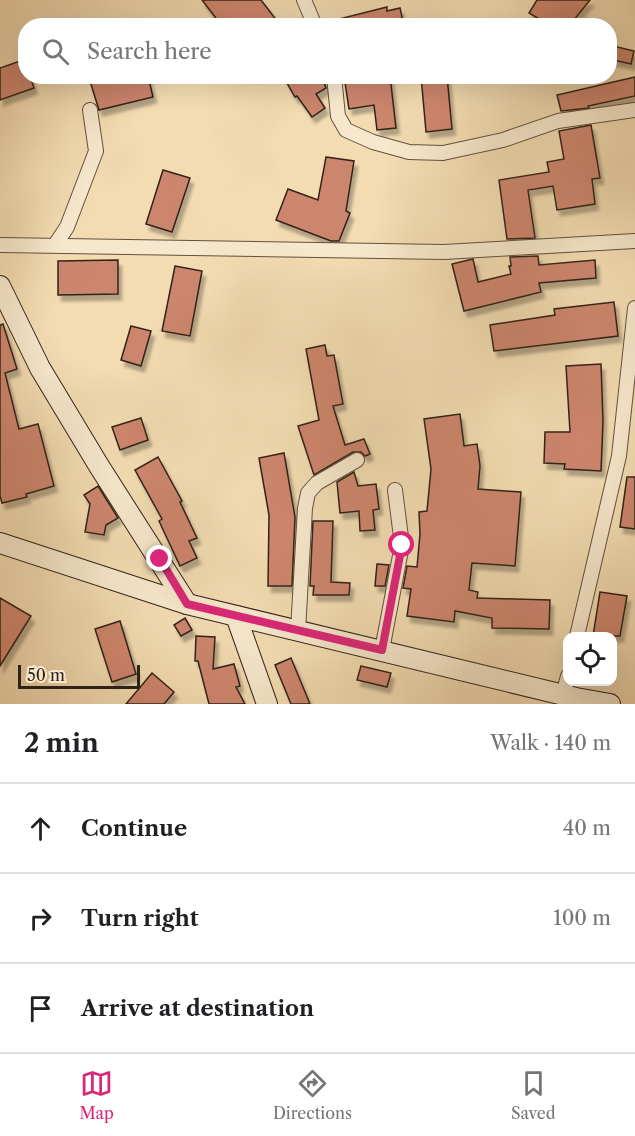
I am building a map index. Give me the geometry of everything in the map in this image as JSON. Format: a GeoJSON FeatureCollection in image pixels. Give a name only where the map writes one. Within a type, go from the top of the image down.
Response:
{"type":"FeatureCollection","features":[{"type":"Feature","properties":{"kind":"main road"},"geometry":{"type":"LineString","coordinates":[[0,286],[40,368],[187,604]]}},
{"type":"Feature","properties":{"kind":"main road"},"geometry":{"type":"LineString","coordinates":[[0,543],[187,604],[382,650],[563,685]]}},
{"type":"Feature","properties":{"kind":"main road"},"geometry":{"type":"LineString","coordinates":[[236,616],[267,704]]}},
{"type":"Feature","properties":{"kind":"main road"},"geometry":{"type":"LineString","coordinates":[[567,686],[610,704]]}},
{"type":"Feature","properties":{"kind":"street"},"geometry":{"type":"LineString","coordinates":[[304,0],[312,18]]}},
{"type":"Feature","properties":{"kind":"street"},"geometry":{"type":"LineString","coordinates":[[335,84],[338,116],[346,130],[373,142],[409,152],[443,153],[503,140],[558,121],[635,110]]}},
{"type":"Feature","properties":{"kind":"street"},"geometry":{"type":"LineString","coordinates":[[55,245],[67,227],[96,151],[90,110]]}},
{"type":"Feature","properties":{"kind":"street"},"geometry":{"type":"LineString","coordinates":[[0,245],[444,252],[635,241]]}},
{"type":"Feature","properties":{"kind":"street"},"geometry":{"type":"LineString","coordinates":[[578,632],[619,456],[635,308]]}},
{"type":"Feature","properties":{"kind":"street"},"geometry":{"type":"LineString","coordinates":[[298,631],[305,508],[308,494],[317,483],[357,459]]}},
{"type":"Feature","properties":{"kind":"street"},"geometry":{"type":"LineString","coordinates":[[382,650],[402,545],[394,490]]}},
{"type":"Feature","properties":{"kind":"building"},"geometry":{"type":"Polygon","coordinates":[[[202,0],[261,0],[275,18],[216,18],[202,0]]]}},
{"type":"Feature","properties":{"kind":"building"},"geometry":{"type":"Polygon","coordinates":[[[537,0],[590,0],[575,18],[537,18],[529,13],[537,0]]]}},
{"type":"Feature","properties":{"kind":"building"},"geometry":{"type":"Polygon","coordinates":[[[387,7],[387,11],[400,8],[402,18],[343,18],[387,7]]]}},
{"type":"Feature","properties":{"kind":"building"},"geometry":{"type":"Polygon","coordinates":[[[617,47],[634,51],[631,64],[617,61],[617,47]]]}},
{"type":"Feature","properties":{"kind":"building"},"geometry":{"type":"Polygon","coordinates":[[[18,62],[18,84],[33,84],[34,88],[0,100],[0,68],[18,62]]]}},
{"type":"Feature","properties":{"kind":"building"},"geometry":{"type":"Polygon","coordinates":[[[635,77],[635,96],[588,106],[589,108],[561,111],[557,95],[605,84],[617,84],[617,81],[635,77]]]}},
{"type":"Feature","properties":{"kind":"building"},"geometry":{"type":"Polygon","coordinates":[[[91,84],[150,84],[153,97],[99,110],[91,84]]]}},
{"type":"Feature","properties":{"kind":"building"},"geometry":{"type":"Polygon","coordinates":[[[288,84],[325,84],[326,88],[316,94],[325,108],[312,117],[297,96],[295,97],[288,84]]]}},
{"type":"Feature","properties":{"kind":"building"},"geometry":{"type":"Polygon","coordinates":[[[345,84],[391,84],[396,128],[377,130],[374,105],[349,109],[345,84]]]}},
{"type":"Feature","properties":{"kind":"building"},"geometry":{"type":"Polygon","coordinates":[[[422,84],[448,84],[452,129],[426,132],[422,84]]]}},
{"type":"Feature","properties":{"kind":"building"},"geometry":{"type":"Polygon","coordinates":[[[591,125],[600,178],[592,179],[595,204],[557,210],[553,186],[528,190],[535,238],[507,239],[499,180],[549,172],[547,162],[564,159],[559,131],[591,125]]]}},
{"type":"Feature","properties":{"kind":"building"},"geometry":{"type":"Polygon","coordinates":[[[326,157],[354,161],[346,211],[350,213],[339,241],[331,241],[276,220],[288,189],[318,200],[326,157]]]}},
{"type":"Feature","properties":{"kind":"building"},"geometry":{"type":"Polygon","coordinates":[[[163,170],[190,178],[172,232],[146,224],[163,170]]]}},
{"type":"Feature","properties":{"kind":"building"},"geometry":{"type":"Polygon","coordinates":[[[538,256],[539,265],[595,260],[596,278],[539,283],[541,292],[464,311],[452,264],[473,259],[478,282],[511,274],[510,257],[538,256]]]}},
{"type":"Feature","properties":{"kind":"building"},"geometry":{"type":"Polygon","coordinates":[[[118,260],[118,294],[58,295],[58,261],[118,260]]]}},
{"type":"Feature","properties":{"kind":"building"},"geometry":{"type":"Polygon","coordinates":[[[175,266],[202,271],[190,336],[162,331],[175,266]]]}},
{"type":"Feature","properties":{"kind":"building"},"geometry":{"type":"Polygon","coordinates":[[[614,302],[618,336],[494,351],[490,325],[555,315],[554,309],[614,302]]]}},
{"type":"Feature","properties":{"kind":"building"},"geometry":{"type":"Polygon","coordinates":[[[3,324],[17,369],[5,373],[19,429],[38,424],[54,486],[26,494],[27,497],[2,503],[0,496],[0,325],[3,324]]]}},
{"type":"Feature","properties":{"kind":"building"},"geometry":{"type":"Polygon","coordinates":[[[131,326],[151,331],[141,366],[121,360],[131,326]]]}},
{"type":"Feature","properties":{"kind":"building"},"geometry":{"type":"Polygon","coordinates":[[[325,345],[327,356],[334,355],[343,404],[333,406],[345,445],[364,439],[370,454],[365,456],[361,452],[353,452],[314,475],[298,426],[319,420],[306,349],[325,345]]]}},
{"type":"Feature","properties":{"kind":"building"},"geometry":{"type":"Polygon","coordinates":[[[601,364],[603,421],[601,471],[564,469],[565,464],[544,463],[545,432],[570,432],[566,366],[601,364]]]}},
{"type":"Feature","properties":{"kind":"building"},"geometry":{"type":"Polygon","coordinates":[[[460,414],[464,446],[477,444],[480,466],[478,489],[521,492],[515,566],[472,563],[469,590],[478,592],[477,598],[550,600],[549,629],[492,628],[492,618],[455,611],[454,622],[407,616],[411,589],[403,588],[407,566],[417,567],[419,512],[427,511],[431,469],[424,419],[460,414]]]}},
{"type":"Feature","properties":{"kind":"building"},"geometry":{"type":"Polygon","coordinates":[[[141,418],[148,440],[120,450],[112,427],[141,418]]]}},
{"type":"Feature","properties":{"kind":"building"},"geometry":{"type":"Polygon","coordinates":[[[284,453],[295,517],[292,586],[268,586],[269,515],[259,458],[284,453]]]}},
{"type":"Feature","properties":{"kind":"building"},"geometry":{"type":"Polygon","coordinates":[[[158,457],[182,501],[180,502],[197,538],[189,541],[197,558],[180,566],[159,521],[162,519],[135,470],[158,457]]]}},
{"type":"Feature","properties":{"kind":"building"},"geometry":{"type":"Polygon","coordinates":[[[354,472],[358,486],[376,484],[379,509],[373,510],[375,530],[360,531],[359,511],[340,513],[337,482],[354,472]]]}},
{"type":"Feature","properties":{"kind":"building"},"geometry":{"type":"Polygon","coordinates":[[[627,477],[635,477],[635,529],[620,527],[627,477]]]}},
{"type":"Feature","properties":{"kind":"building"},"geometry":{"type":"Polygon","coordinates":[[[98,486],[118,518],[106,525],[104,535],[85,532],[90,504],[84,495],[98,486]]]}},
{"type":"Feature","properties":{"kind":"building"},"geometry":{"type":"Polygon","coordinates":[[[313,521],[333,521],[331,582],[350,583],[349,595],[313,595],[314,586],[310,586],[313,521]]]}},
{"type":"Feature","properties":{"kind":"building"},"geometry":{"type":"Polygon","coordinates":[[[377,564],[389,565],[385,586],[375,586],[377,564]]]}},
{"type":"Feature","properties":{"kind":"building"},"geometry":{"type":"Polygon","coordinates":[[[600,592],[627,596],[620,636],[617,636],[617,632],[594,632],[600,592]]]}},
{"type":"Feature","properties":{"kind":"building"},"geometry":{"type":"Polygon","coordinates":[[[0,598],[31,616],[0,666],[0,598]]]}},
{"type":"Feature","properties":{"kind":"building"},"geometry":{"type":"Polygon","coordinates":[[[185,618],[192,630],[181,636],[174,625],[185,618]]]}},
{"type":"Feature","properties":{"kind":"building"},"geometry":{"type":"Polygon","coordinates":[[[120,621],[136,674],[112,682],[95,629],[120,621]]]}},
{"type":"Feature","properties":{"kind":"building"},"geometry":{"type":"Polygon","coordinates":[[[196,636],[215,637],[213,669],[234,664],[240,686],[236,687],[245,704],[209,704],[198,661],[195,661],[196,636]]]}},
{"type":"Feature","properties":{"kind":"building"},"geometry":{"type":"Polygon","coordinates":[[[291,658],[310,704],[291,704],[275,665],[291,658]]]}},
{"type":"Feature","properties":{"kind":"building"},"geometry":{"type":"Polygon","coordinates":[[[361,666],[391,673],[387,687],[357,680],[361,666]]]}},
{"type":"Feature","properties":{"kind":"building"},"geometry":{"type":"Polygon","coordinates":[[[152,673],[174,692],[164,704],[126,704],[152,673]]]}},
{"type":"Feature","properties":{"kind":"route"},"geometry":{"type":"LineString","coordinates":[[160,559],[187,604],[382,650],[402,545]]}}]}
